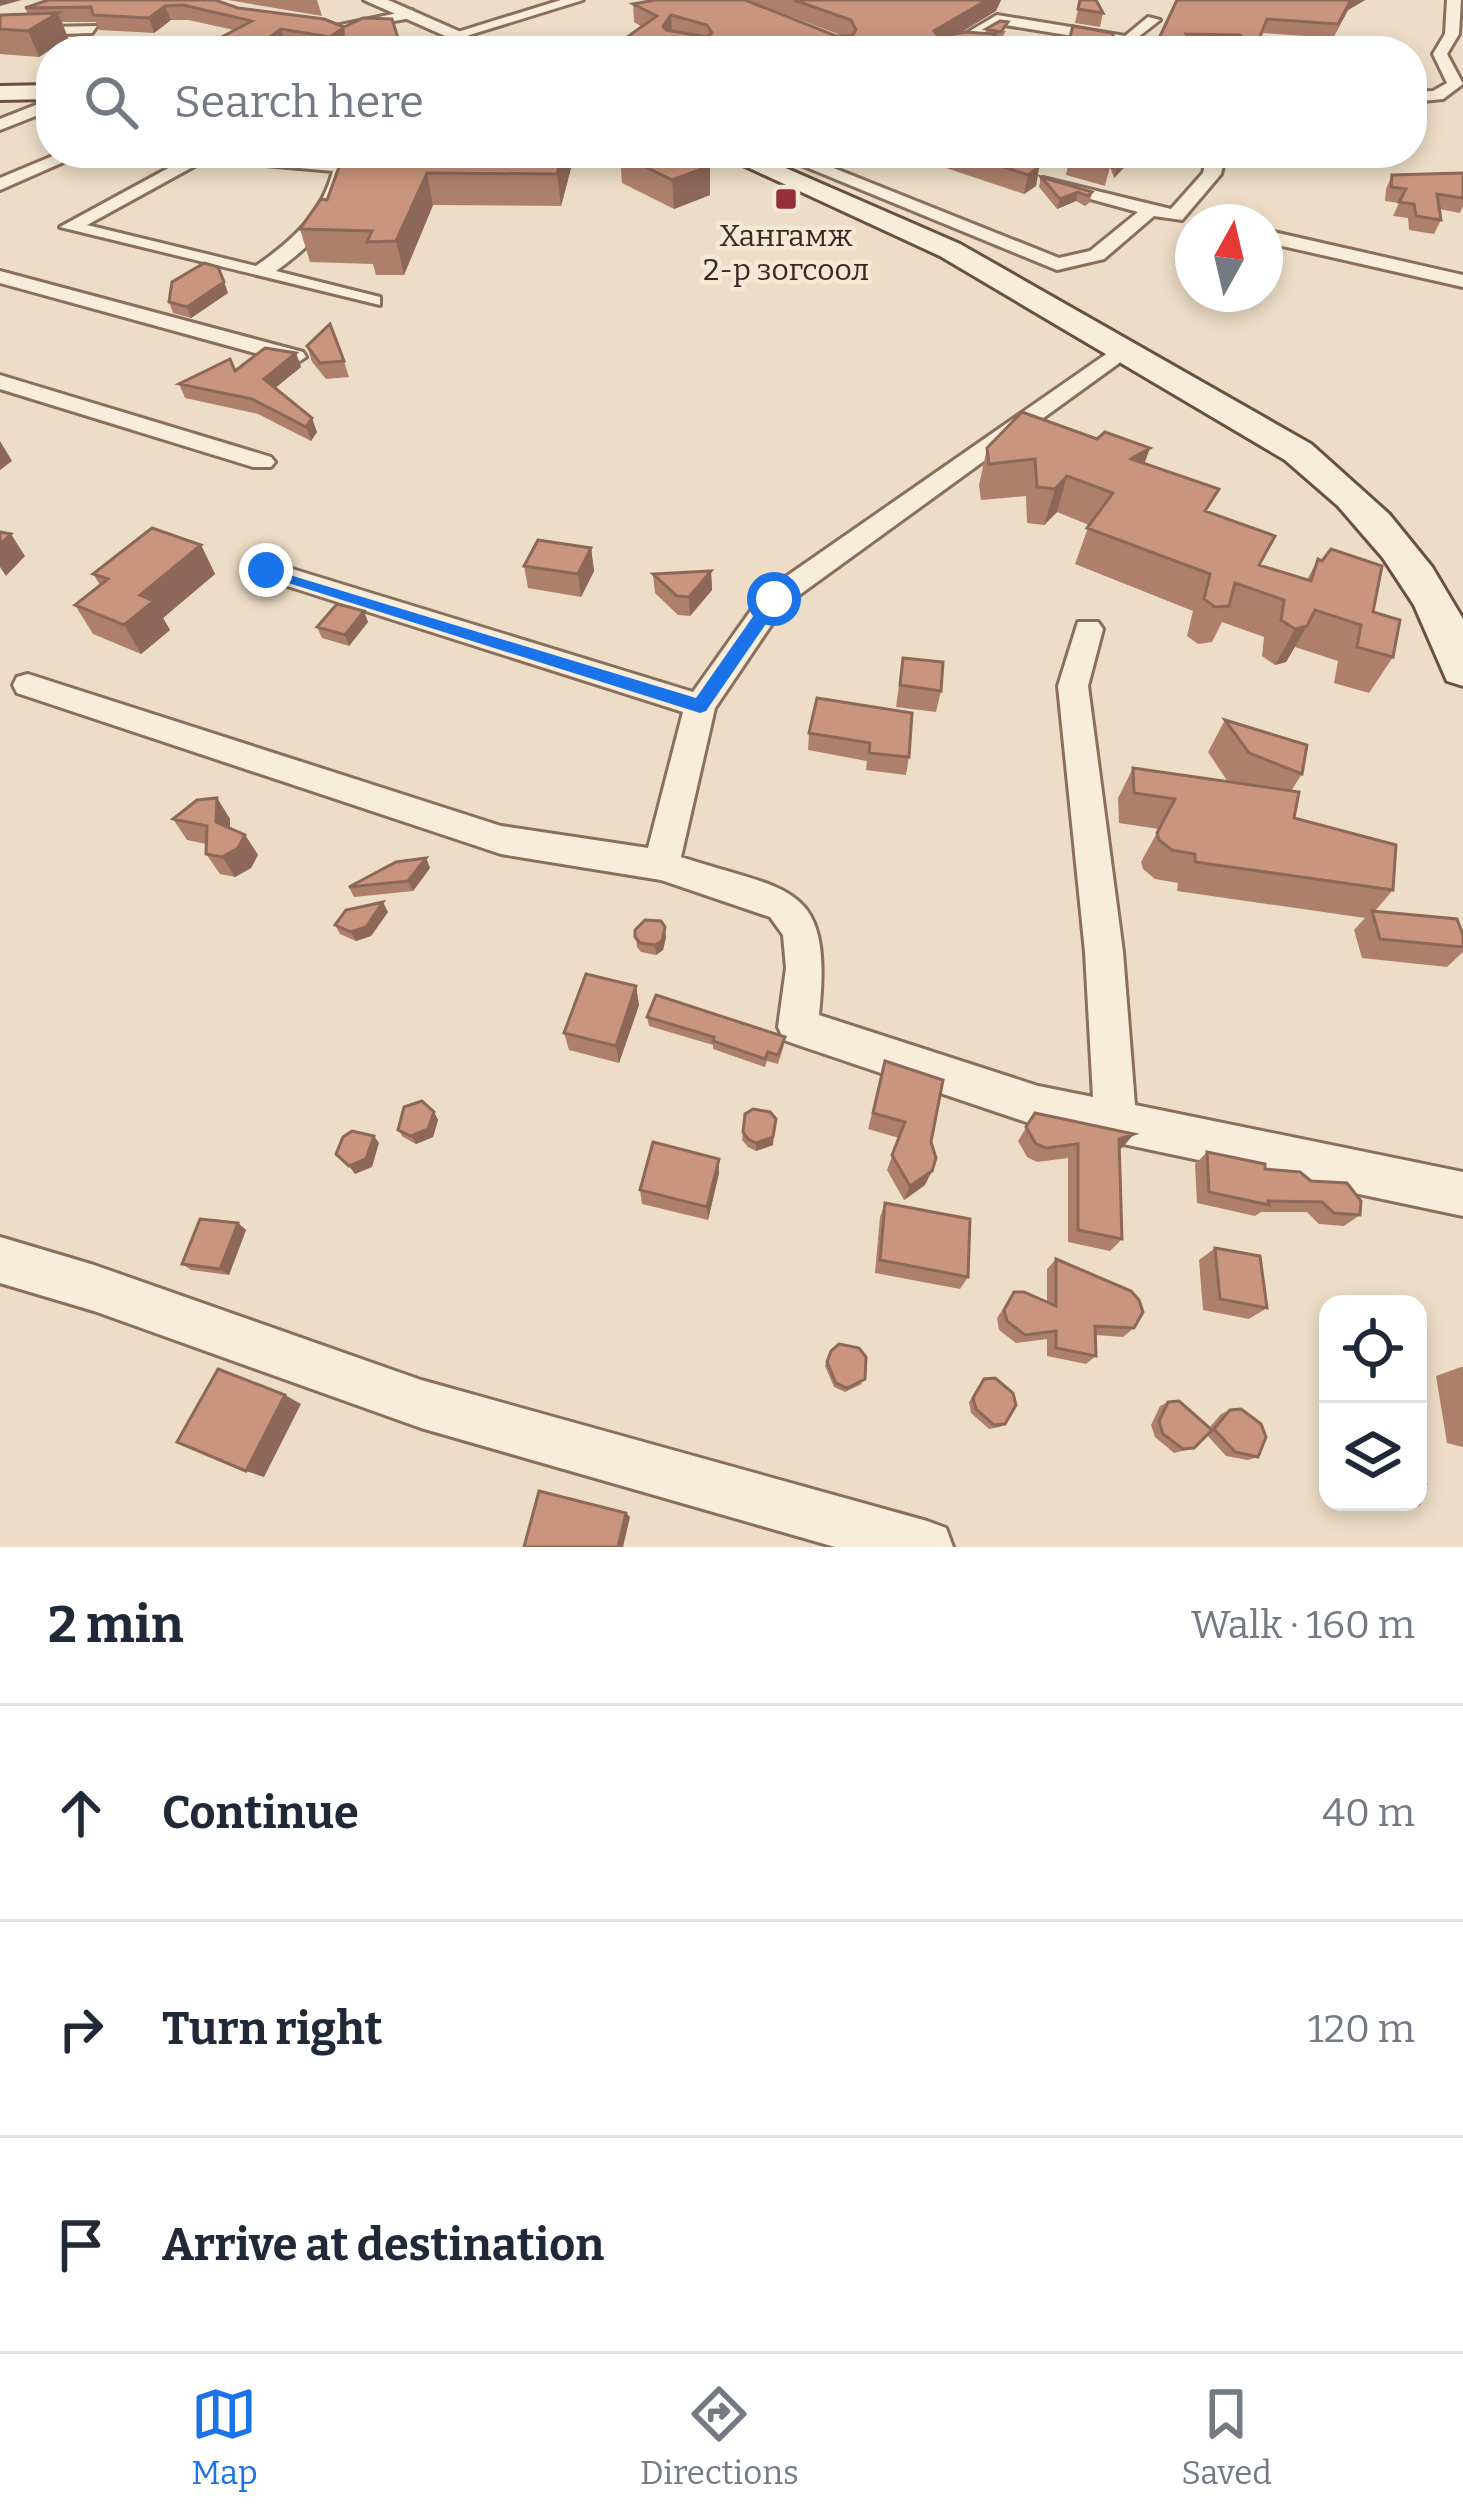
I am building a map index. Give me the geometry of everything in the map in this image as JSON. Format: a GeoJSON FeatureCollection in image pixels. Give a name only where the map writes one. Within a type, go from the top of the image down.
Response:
{"type":"FeatureCollection","features":[{"type":"Feature","properties":{"kind":"main road"},"geometry":{"type":"LineString","coordinates":[[0,93],[36,92]]}},
{"type":"Feature","properties":{"kind":"main road"},"geometry":{"type":"LineString","coordinates":[[764,168],[950,250],[1264,430],[1336,482],[1368,512],[1418,574],[1439,610],[1463,670]]}},
{"type":"Feature","properties":{"kind":"street"},"geometry":{"type":"LineString","coordinates":[[373,0],[462,36]]}},
{"type":"Feature","properties":{"kind":"street"},"geometry":{"type":"LineString","coordinates":[[329,27],[405,12],[429,0]]}},
{"type":"Feature","properties":{"kind":"street"},"geometry":{"type":"LineString","coordinates":[[458,34],[576,0]]}},
{"type":"Feature","properties":{"kind":"street"},"geometry":{"type":"LineString","coordinates":[[1427,96],[1440,96],[1455,84],[1440,54],[1452,34],[1454,0]]}},
{"type":"Feature","properties":{"kind":"street"},"geometry":{"type":"LineString","coordinates":[[0,27],[29,14]]}},
{"type":"Feature","properties":{"kind":"street"},"geometry":{"type":"LineString","coordinates":[[967,36],[997,19],[1098,36]]}},
{"type":"Feature","properties":{"kind":"street"},"geometry":{"type":"LineString","coordinates":[[1134,36],[1153,20]]}},
{"type":"Feature","properties":{"kind":"street"},"geometry":{"type":"LineString","coordinates":[[0,27],[92,28]]}},
{"type":"Feature","properties":{"kind":"street"},"geometry":{"type":"LineString","coordinates":[[0,125],[36,110]]}},
{"type":"Feature","properties":{"kind":"street"},"geometry":{"type":"LineString","coordinates":[[0,185],[40,168]]}},
{"type":"Feature","properties":{"kind":"street"},"geometry":{"type":"LineString","coordinates":[[181,168],[70,227],[373,301]]}},
{"type":"Feature","properties":{"kind":"street"},"geometry":{"type":"LineString","coordinates":[[260,273],[302,244],[322,220],[337,192],[343,168]]}},
{"type":"Feature","properties":{"kind":"street"},"geometry":{"type":"LineString","coordinates":[[818,168],[1057,264],[1081,264],[1094,257],[1150,210]]}},
{"type":"Feature","properties":{"kind":"street"},"geometry":{"type":"LineString","coordinates":[[1054,168],[1032,176],[1175,214]]}},
{"type":"Feature","properties":{"kind":"street"},"geometry":{"type":"LineString","coordinates":[[1185,204],[1213,168]]}},
{"type":"Feature","properties":{"kind":"street"},"geometry":{"type":"LineString","coordinates":[[1283,240],[1463,281]]}},
{"type":"Feature","properties":{"kind":"street"},"geometry":{"type":"LineString","coordinates":[[0,278],[295,357]]}},
{"type":"Feature","properties":{"kind":"street"},"geometry":{"type":"LineString","coordinates":[[661,865],[700,706],[774,599],[1125,348]]}},
{"type":"Feature","properties":{"kind":"street"},"geometry":{"type":"LineString","coordinates":[[0,382],[262,462]]}},
{"type":"Feature","properties":{"kind":"street"},"geometry":{"type":"LineString","coordinates":[[266,570],[700,706]]}},
{"type":"Feature","properties":{"kind":"street"},"geometry":{"type":"LineString","coordinates":[[1088,629],[1073,686],[1104,952],[1114,1121]]}},
{"type":"Feature","properties":{"kind":"street"},"geometry":{"type":"LineString","coordinates":[[28,685],[501,840],[661,865],[783,906],[801,930],[805,968],[798,1027],[1038,1106],[1463,1194]]}},
{"type":"Feature","properties":{"kind":"street"},"geometry":{"type":"LineString","coordinates":[[0,1260],[94,1288],[422,1404],[927,1547]]}},
{"type":"Feature","properties":{"kind":"building"},"geometry":{"type":"Polygon","coordinates":[[[48,0],[215,0],[238,8],[324,19],[344,27],[363,18],[392,19],[397,36],[343,36],[343,28],[331,36],[281,29],[271,36],[224,36],[252,21],[183,5],[165,6],[149,18],[93,15],[91,7],[25,8],[48,0]]]}},
{"type":"Feature","properties":{"kind":"building"},"geometry":{"type":"Polygon","coordinates":[[[745,0],[836,36],[708,36],[712,33],[707,25],[671,15],[663,26],[666,30],[701,36],[628,36],[657,16],[633,4],[745,0]]]}},
{"type":"Feature","properties":{"kind":"building"},"geometry":{"type":"Polygon","coordinates":[[[794,0],[987,0],[934,31],[938,36],[852,36],[856,30],[851,20],[794,0]]]}},
{"type":"Feature","properties":{"kind":"building"},"geometry":{"type":"Polygon","coordinates":[[[1080,0],[1096,0],[1103,13],[1078,9],[1080,0]]]}},
{"type":"Feature","properties":{"kind":"building"},"geometry":{"type":"Polygon","coordinates":[[[1177,0],[1351,0],[1338,24],[1267,19],[1260,36],[1160,36],[1177,0]]]}},
{"type":"Feature","properties":{"kind":"building"},"geometry":{"type":"Polygon","coordinates":[[[58,13],[28,31],[0,29],[0,15],[58,13]]]}},
{"type":"Feature","properties":{"kind":"building"},"geometry":{"type":"Polygon","coordinates":[[[1008,22],[1001,32],[986,29],[1008,22]]]}},
{"type":"Feature","properties":{"kind":"building"},"geometry":{"type":"Polygon","coordinates":[[[1073,26],[1114,36],[1070,36],[1073,26]]]}},
{"type":"Feature","properties":{"kind":"building"},"geometry":{"type":"Polygon","coordinates":[[[965,32],[994,36],[944,36],[965,32]]]}},
{"type":"Feature","properties":{"kind":"building"},"geometry":{"type":"Polygon","coordinates":[[[339,168],[559,168],[557,174],[427,173],[396,241],[367,242],[372,231],[300,229],[321,199],[327,200],[339,168]]]}},
{"type":"Feature","properties":{"kind":"building"},"geometry":{"type":"Polygon","coordinates":[[[648,168],[705,168],[672,180],[648,168]]]}},
{"type":"Feature","properties":{"kind":"building"},"geometry":{"type":"Polygon","coordinates":[[[1007,168],[1037,168],[1028,175],[1007,168]]]}},
{"type":"Feature","properties":{"kind":"building"},"geometry":{"type":"Polygon","coordinates":[[[1463,173],[1463,198],[1437,194],[1441,220],[1416,216],[1414,204],[1399,202],[1406,189],[1391,187],[1392,175],[1463,173]]]}},
{"type":"Feature","properties":{"kind":"building"},"geometry":{"type":"Polygon","coordinates":[[[1041,177],[1092,192],[1060,199],[1041,177]]]}},
{"type":"Feature","properties":{"kind":"building"},"geometry":{"type":"Polygon","coordinates":[[[204,263],[218,267],[224,282],[187,307],[169,302],[172,282],[204,263]]]}},
{"type":"Feature","properties":{"kind":"building"},"geometry":{"type":"Polygon","coordinates":[[[330,324],[344,361],[320,363],[307,346],[330,324]]]}},
{"type":"Feature","properties":{"kind":"building"},"geometry":{"type":"Polygon","coordinates":[[[265,348],[296,353],[264,379],[312,418],[306,427],[252,399],[179,384],[230,359],[235,371],[265,348]]]}},
{"type":"Feature","properties":{"kind":"building"},"geometry":{"type":"Polygon","coordinates":[[[1022,412],[1097,439],[1105,432],[1150,448],[1131,459],[1219,489],[1205,511],[1275,536],[1259,565],[1311,581],[1318,559],[1322,561],[1331,549],[1382,566],[1373,612],[1400,620],[1393,657],[1357,647],[1361,625],[1315,610],[1307,626],[1295,629],[1281,620],[1284,600],[1235,583],[1229,606],[1215,607],[1204,599],[1210,574],[1087,528],[1113,493],[1067,476],[1055,489],[1037,487],[1035,459],[989,464],[987,448],[1022,412]]]}},
{"type":"Feature","properties":{"kind":"building"},"geometry":{"type":"Polygon","coordinates":[[[152,528],[201,545],[140,595],[154,601],[124,625],[75,605],[108,579],[93,574],[152,528]]]}},
{"type":"Feature","properties":{"kind":"building"},"geometry":{"type":"Polygon","coordinates":[[[538,540],[591,548],[578,574],[524,566],[538,540]]]}},
{"type":"Feature","properties":{"kind":"building"},"geometry":{"type":"Polygon","coordinates":[[[711,571],[689,597],[677,596],[653,574],[711,571]]]}},
{"type":"Feature","properties":{"kind":"building"},"geometry":{"type":"Polygon","coordinates":[[[337,604],[364,611],[345,635],[317,627],[337,604]]]}},
{"type":"Feature","properties":{"kind":"building"},"geometry":{"type":"Polygon","coordinates":[[[903,658],[943,662],[941,691],[900,685],[903,658]]]}},
{"type":"Feature","properties":{"kind":"building"},"geometry":{"type":"Polygon","coordinates":[[[817,698],[912,713],[909,757],[869,753],[870,743],[809,733],[817,698]]]}},
{"type":"Feature","properties":{"kind":"building"},"geometry":{"type":"Polygon","coordinates":[[[1225,720],[1307,745],[1302,774],[1249,753],[1225,720]]]}},
{"type":"Feature","properties":{"kind":"building"},"geometry":{"type":"Polygon","coordinates":[[[1133,768],[1299,792],[1294,818],[1396,845],[1393,890],[1195,862],[1195,854],[1172,850],[1159,840],[1157,833],[1175,799],[1134,793],[1133,768]]]}},
{"type":"Feature","properties":{"kind":"building"},"geometry":{"type":"Polygon","coordinates":[[[217,798],[216,822],[245,835],[238,848],[222,857],[206,854],[207,826],[173,819],[197,800],[217,798]]]}},
{"type":"Feature","properties":{"kind":"building"},"geometry":{"type":"Polygon","coordinates":[[[426,858],[408,881],[349,887],[396,862],[426,858]]]}},
{"type":"Feature","properties":{"kind":"building"},"geometry":{"type":"Polygon","coordinates":[[[383,902],[366,927],[351,932],[335,925],[346,910],[383,902]]]}},
{"type":"Feature","properties":{"kind":"building"},"geometry":{"type":"Polygon","coordinates":[[[1372,911],[1457,919],[1463,947],[1380,939],[1372,911]]]}},
{"type":"Feature","properties":{"kind":"building"},"geometry":{"type":"Polygon","coordinates":[[[645,920],[661,921],[665,927],[662,941],[640,943],[635,937],[645,920]]]}},
{"type":"Feature","properties":{"kind":"building"},"geometry":{"type":"Polygon","coordinates":[[[586,974],[636,986],[616,1046],[564,1033],[586,974]]]}},
{"type":"Feature","properties":{"kind":"building"},"geometry":{"type":"Polygon","coordinates":[[[656,995],[785,1037],[778,1055],[768,1052],[765,1059],[713,1041],[714,1037],[647,1017],[656,995]]]}},
{"type":"Feature","properties":{"kind":"building"},"geometry":{"type":"Polygon","coordinates":[[[885,1061],[943,1080],[931,1142],[936,1158],[932,1171],[910,1186],[892,1155],[905,1122],[873,1113],[885,1061]]]}},
{"type":"Feature","properties":{"kind":"building"},"geometry":{"type":"Polygon","coordinates":[[[422,1101],[434,1112],[428,1129],[411,1136],[398,1130],[404,1107],[422,1101]]]}},
{"type":"Feature","properties":{"kind":"building"},"geometry":{"type":"Polygon","coordinates":[[[753,1109],[770,1112],[776,1119],[773,1137],[756,1143],[743,1132],[745,1114],[753,1109]]]}},
{"type":"Feature","properties":{"kind":"building"},"geometry":{"type":"Polygon","coordinates":[[[1035,1113],[1134,1134],[1119,1139],[1122,1239],[1078,1230],[1078,1144],[1046,1148],[1036,1144],[1026,1127],[1035,1113]]]}},
{"type":"Feature","properties":{"kind":"building"},"geometry":{"type":"Polygon","coordinates":[[[352,1131],[374,1136],[366,1159],[349,1166],[336,1154],[343,1137],[352,1131]]]}},
{"type":"Feature","properties":{"kind":"building"},"geometry":{"type":"Polygon","coordinates":[[[653,1142],[719,1159],[707,1207],[640,1190],[653,1142]]]}},
{"type":"Feature","properties":{"kind":"building"},"geometry":{"type":"Polygon","coordinates":[[[1207,1152],[1265,1164],[1265,1169],[1300,1172],[1311,1181],[1347,1183],[1361,1201],[1360,1215],[1334,1213],[1322,1202],[1268,1201],[1269,1205],[1209,1192],[1207,1152]]]}},
{"type":"Feature","properties":{"kind":"building"},"geometry":{"type":"Polygon","coordinates":[[[885,1203],[970,1219],[968,1277],[880,1260],[885,1203]]]}},
{"type":"Feature","properties":{"kind":"building"},"geometry":{"type":"Polygon","coordinates":[[[200,1219],[238,1223],[220,1269],[182,1264],[200,1219]]]}},
{"type":"Feature","properties":{"kind":"building"},"geometry":{"type":"Polygon","coordinates":[[[1215,1248],[1260,1256],[1267,1308],[1220,1299],[1215,1248]]]}},
{"type":"Feature","properties":{"kind":"building"},"geometry":{"type":"Polygon","coordinates":[[[1056,1259],[1131,1291],[1139,1300],[1143,1312],[1134,1328],[1095,1326],[1096,1356],[1056,1348],[1056,1331],[1025,1335],[1007,1321],[1004,1310],[1014,1292],[1056,1306],[1056,1259]]]}},
{"type":"Feature","properties":{"kind":"building"},"geometry":{"type":"Polygon","coordinates":[[[839,1344],[859,1348],[866,1357],[865,1379],[847,1388],[836,1383],[827,1362],[839,1344]]]}},
{"type":"Feature","properties":{"kind":"building"},"geometry":{"type":"Polygon","coordinates":[[[218,1369],[285,1395],[246,1471],[177,1442],[218,1369]]]}},
{"type":"Feature","properties":{"kind":"building"},"geometry":{"type":"Polygon","coordinates":[[[995,1378],[1013,1393],[1016,1405],[1005,1424],[994,1425],[976,1409],[973,1398],[984,1379],[995,1378]]]}},
{"type":"Feature","properties":{"kind":"building"},"geometry":{"type":"Polygon","coordinates":[[[1179,1401],[1212,1430],[1194,1448],[1183,1449],[1163,1434],[1159,1421],[1168,1402],[1179,1401]]]}},
{"type":"Feature","properties":{"kind":"building"},"geometry":{"type":"Polygon","coordinates":[[[1241,1409],[1261,1424],[1266,1437],[1258,1457],[1235,1452],[1214,1429],[1230,1410],[1241,1409]]]}},
{"type":"Feature","properties":{"kind":"building"},"geometry":{"type":"Polygon","coordinates":[[[539,1491],[626,1513],[618,1547],[524,1547],[539,1491]]]}},
{"type":"Feature","properties":{"kind":"place","name":"Хангамж 2-р зогсоол"},"geometry":{"type":"Point","coordinates":[786,199]}},
{"type":"Feature","properties":{"kind":"route"},"geometry":{"type":"LineString","coordinates":[[266,570],[700,706],[774,599]]}}]}
